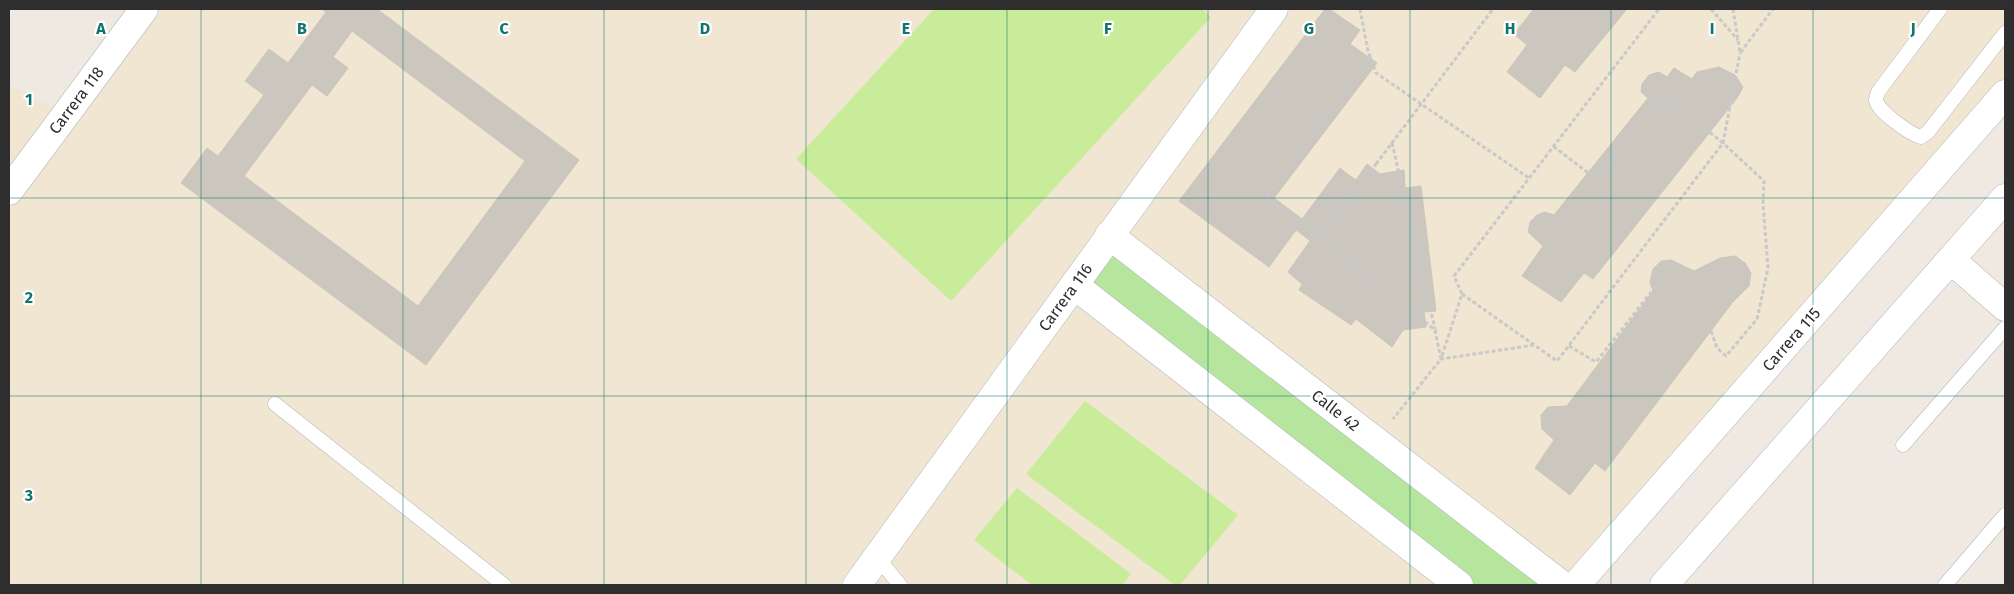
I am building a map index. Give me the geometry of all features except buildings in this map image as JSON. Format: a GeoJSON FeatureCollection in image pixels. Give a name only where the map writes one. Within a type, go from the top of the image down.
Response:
{"type":"FeatureCollection","features":[{"type":"Feature","properties":{"kind":"street","name":"Carrera 118"},"geometry":{"type":"LineString","coordinates":[[9,191],[144,9]]}},
{"type":"Feature","properties":{"kind":"street","name":"Carrera 116"},"geometry":{"type":"LineString","coordinates":[[856,585],[1274,9]]}},
{"type":"Feature","properties":{"kind":"street","name":"Carrera 115"},"geometry":{"type":"LineString","coordinates":[[1576,585],[2005,94]]}},
{"type":"Feature","properties":{"kind":"street"},"geometry":{"type":"LineString","coordinates":[[1664,585],[2005,198]]}},
{"type":"Feature","properties":{"kind":"street","name":"Calle 42"},"geometry":{"type":"LineString","coordinates":[[1110,235],[1562,585]]}},
{"type":"Feature","properties":{"kind":"street"},"geometry":{"type":"LineString","coordinates":[[1951,260],[2005,307]]}},
{"type":"Feature","properties":{"kind":"street"},"geometry":{"type":"LineString","coordinates":[[1074,284],[1459,585]]}},
{"type":"Feature","properties":{"kind":"lane"},"geometry":{"type":"LineString","coordinates":[[1940,9],[1878,92],[1876,100],[1880,108],[1912,134],[1921,138],[1928,132],[2005,33]]}},
{"type":"Feature","properties":{"kind":"lane"},"geometry":{"type":"LineString","coordinates":[[1903,445],[2005,328]]}},
{"type":"Feature","properties":{"kind":"lane"},"geometry":{"type":"LineString","coordinates":[[275,404],[504,585]]}},
{"type":"Feature","properties":{"kind":"lane"},"geometry":{"type":"LineString","coordinates":[[1945,585],[2005,515]]}},
{"type":"Feature","properties":{"kind":"lane"},"geometry":{"type":"LineString","coordinates":[[877,557],[900,585]]}},
{"type":"Feature","properties":{"kind":"path"},"geometry":{"type":"LineString","coordinates":[[1360,9],[1376,73],[1529,178]]}},
{"type":"Feature","properties":{"kind":"path"},"geometry":{"type":"LineString","coordinates":[[1376,164],[1493,9]]}},
{"type":"Feature","properties":{"kind":"path"},"geometry":{"type":"LineString","coordinates":[[1659,9],[1454,276],[1462,294],[1557,362],[1723,143],[1740,53],[1733,9]]}},
{"type":"Feature","properties":{"kind":"path"},"geometry":{"type":"LineString","coordinates":[[1711,9],[1738,41]]}},
{"type":"Feature","properties":{"kind":"path"},"geometry":{"type":"LineString","coordinates":[[1740,53],[1773,9]]}},
{"type":"Feature","properties":{"kind":"path"},"geometry":{"type":"LineString","coordinates":[[1371,58],[1266,196],[1435,330]]}},
{"type":"Feature","properties":{"kind":"path"},"geometry":{"type":"LineString","coordinates":[[1553,146],[1595,178],[1662,94],[1723,143],[1764,181],[1763,204],[1768,268],[1757,319],[1726,356],[1716,348],[1706,318],[1660,280],[1596,362],[1569,346]]}},
{"type":"Feature","properties":{"kind":"path"},"geometry":{"type":"LineString","coordinates":[[1392,142],[1441,359]]}},
{"type":"Feature","properties":{"kind":"path"},"geometry":{"type":"LineString","coordinates":[[1318,238],[1379,160]]}},
{"type":"Feature","properties":{"kind":"path"},"geometry":{"type":"LineString","coordinates":[[1392,419],[1441,359],[1462,294]]}},
{"type":"Feature","properties":{"kind":"path"},"geometry":{"type":"LineString","coordinates":[[1441,359],[1534,345]]}},
{"type":"Feature","properties":{"kind":"shaded area"},"geometry":{"type":"Polygon","coordinates":[[[144,9],[2005,9],[2005,94],[1576,585],[9,585],[9,85],[66,114],[144,9]]]}},
{"type":"Feature","properties":{"kind":"green space"},"geometry":{"type":"Polygon","coordinates":[[[934,9],[1202,9],[1211,17],[951,301],[796,159],[934,9]]]}},
{"type":"Feature","properties":{"kind":"green space"},"geometry":{"type":"Polygon","coordinates":[[[1109,235],[1562,585],[1459,585],[1074,285],[1109,235]]]}},
{"type":"Feature","properties":{"kind":"green space"},"geometry":{"type":"Polygon","coordinates":[[[1085,401],[1238,515],[1180,585],[1175,585],[1026,474],[1085,401]]]}},
{"type":"Feature","properties":{"kind":"green space"},"geometry":{"type":"Polygon","coordinates":[[[1017,488],[1131,574],[1122,585],[1032,585],[974,540],[1017,488]]]}}]}
